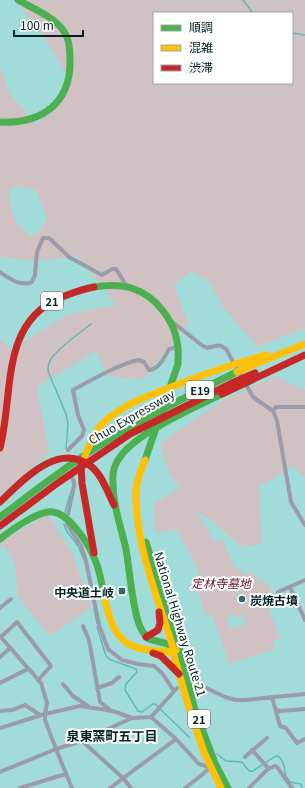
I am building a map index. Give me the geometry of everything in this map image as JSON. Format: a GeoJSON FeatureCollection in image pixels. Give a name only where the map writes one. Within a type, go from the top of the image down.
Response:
{"type":"FeatureCollection","features":[{"type":"Feature","properties":{"kind":"highway"},"geometry":{"type":"LineString","coordinates":[[0,122],[26,121],[40,116],[59,102],[69,77],[70,64],[66,34],[56,22],[18,0]]}},
{"type":"Feature","properties":{"kind":"highway","name":"National Highway Route 21"},"geometry":{"type":"LineString","coordinates":[[0,448],[4,435],[7,370],[10,354],[14,338],[31,315],[44,304],[76,291],[104,286],[128,287],[142,292],[156,302],[175,331],[178,350],[178,364],[140,473],[137,509],[138,526],[143,551],[157,599],[175,648],[189,708],[204,752],[220,788]]}},
{"type":"Feature","properties":{"kind":"highway","name":"Chuo Expressway"},"geometry":{"type":"LineString","coordinates":[[0,517],[102,448],[184,398],[285,351],[305,344]]}},
{"type":"Feature","properties":{"kind":"highway"},"geometry":{"type":"LineString","coordinates":[[181,678],[161,656],[134,647],[121,638],[111,619],[96,561],[82,483],[83,461],[89,446],[102,423],[115,412],[135,401],[224,366],[285,351]]}},
{"type":"Feature","properties":{"kind":"highway"},"geometry":{"type":"LineString","coordinates":[[175,648],[146,637],[142,633],[137,618],[113,485],[113,473],[117,460],[132,444],[171,420],[305,355]]}},
{"type":"Feature","properties":{"kind":"highway","name":"Chuo Expressway"},"geometry":{"type":"LineString","coordinates":[[102,448],[234,382],[305,355]]}},
{"type":"Feature","properties":{"kind":"highway"},"geometry":{"type":"LineString","coordinates":[[0,502],[41,467],[50,461],[66,457],[81,461],[92,467],[102,480],[117,512]]}},
{"type":"Feature","properties":{"kind":"highway","name":"Chuo Expressway"},"geometry":{"type":"LineString","coordinates":[[0,526],[57,479]]}},
{"type":"Feature","properties":{"kind":"highway","name":"National Highway Route 21"},"geometry":{"type":"LineString","coordinates":[[137,509],[175,648],[195,710],[215,763],[228,788]]}},
{"type":"Feature","properties":{"kind":"highway"},"geometry":{"type":"LineString","coordinates":[[0,538],[42,513],[57,513],[64,516],[71,522],[89,547],[96,561]]}},
{"type":"Feature","properties":{"kind":"highway"},"geometry":{"type":"LineString","coordinates":[[146,637],[158,630],[160,624],[157,599]]}},
{"type":"Feature","properties":{"kind":"highway"},"geometry":{"type":"LineString","coordinates":[[145,651],[175,648]]}},
{"type":"Feature","properties":{"kind":"street"},"geometry":{"type":"LineString","coordinates":[[0,272],[14,280],[27,284],[32,282],[35,275],[37,252],[42,238],[49,238],[69,257],[102,275],[112,269],[116,269],[128,287]]}},
{"type":"Feature","properties":{"kind":"street"},"geometry":{"type":"LineString","coordinates":[[166,317],[203,346],[207,348],[219,344],[226,349],[253,397],[273,411],[277,421],[291,502],[305,525]]}},
{"type":"Feature","properties":{"kind":"street"},"geometry":{"type":"LineString","coordinates":[[68,450],[82,436],[84,430],[78,415],[73,390],[129,362],[138,360],[144,362],[149,370],[154,370],[162,362],[169,349],[178,350]]}},
{"type":"Feature","properties":{"kind":"street"},"geometry":{"type":"LineString","coordinates":[[273,411],[276,407],[305,407]]}},
{"type":"Feature","properties":{"kind":"street"},"geometry":{"type":"LineString","coordinates":[[65,464],[74,482],[68,514]]}},
{"type":"Feature","properties":{"kind":"street"},"geometry":{"type":"LineString","coordinates":[[67,524],[81,546],[86,561],[99,625],[108,649],[122,660],[154,666],[162,673],[175,690],[151,718]]}},
{"type":"Feature","properties":{"kind":"street"},"geometry":{"type":"LineString","coordinates":[[278,592],[305,580]]}},
{"type":"Feature","properties":{"kind":"street"},"geometry":{"type":"LineString","coordinates":[[290,587],[305,620]]}},
{"type":"Feature","properties":{"kind":"street"},"geometry":{"type":"LineString","coordinates":[[0,608],[11,599]]}},
{"type":"Feature","properties":{"kind":"street"},"geometry":{"type":"LineString","coordinates":[[38,680],[51,666],[17,622],[0,637],[40,683],[47,703],[42,714]]}},
{"type":"Feature","properties":{"kind":"street"},"geometry":{"type":"LineString","coordinates":[[83,626],[89,640],[100,702],[111,711]]}},
{"type":"Feature","properties":{"kind":"street"},"geometry":{"type":"LineString","coordinates":[[0,657],[10,648]]}},
{"type":"Feature","properties":{"kind":"street"},"geometry":{"type":"LineString","coordinates":[[0,683],[28,669]]}},
{"type":"Feature","properties":{"kind":"street"},"geometry":{"type":"LineString","coordinates":[[97,688],[112,683],[119,677]]}},
{"type":"Feature","properties":{"kind":"street"},"geometry":{"type":"LineString","coordinates":[[194,682],[225,697],[235,700],[305,694]]}},
{"type":"Feature","properties":{"kind":"street"},"geometry":{"type":"LineString","coordinates":[[63,684],[73,696],[89,707]]}},
{"type":"Feature","properties":{"kind":"street"},"geometry":{"type":"LineString","coordinates":[[272,697],[280,726],[286,728],[297,744],[305,739]]}},
{"type":"Feature","properties":{"kind":"street"},"geometry":{"type":"LineString","coordinates":[[1,711],[12,710],[25,705],[42,714],[72,788]]}},
{"type":"Feature","properties":{"kind":"street"},"geometry":{"type":"LineString","coordinates":[[0,728],[42,714],[80,706],[111,711],[132,718],[151,718],[176,739],[199,764],[210,767],[185,788]]}},
{"type":"Feature","properties":{"kind":"street"},"geometry":{"type":"LineString","coordinates":[[276,710],[305,709]]}},
{"type":"Feature","properties":{"kind":"street"},"geometry":{"type":"LineString","coordinates":[[0,772],[82,740],[132,718]]}},
{"type":"Feature","properties":{"kind":"street"},"geometry":{"type":"LineString","coordinates":[[244,757],[267,738]]}},
{"type":"Feature","properties":{"kind":"street"},"geometry":{"type":"LineString","coordinates":[[110,788],[176,739]]}},
{"type":"Feature","properties":{"kind":"street"},"geometry":{"type":"LineString","coordinates":[[82,740],[123,778],[131,788]]}},
{"type":"Feature","properties":{"kind":"street"},"geometry":{"type":"LineString","coordinates":[[252,750],[267,767]]}},
{"type":"Feature","properties":{"kind":"street"},"geometry":{"type":"LineString","coordinates":[[249,788],[267,767],[275,766],[278,767],[292,788]]}},
{"type":"Feature","properties":{"kind":"street"},"geometry":{"type":"LineString","coordinates":[[20,788],[66,774]]}},
{"type":"Feature","properties":{"kind":"green space"},"geometry":{"type":"Polygon","coordinates":[[[19,0],[305,0],[305,329],[258,347],[223,307],[210,282],[191,271],[174,285],[188,323],[142,380],[108,376],[96,351],[37,387],[49,453],[0,495],[0,338],[10,350],[69,314],[116,305],[78,256],[36,261],[0,257],[0,66],[10,94],[37,125],[71,81],[47,42],[22,9],[19,0]],[[16,186],[9,191],[14,216],[24,231],[30,236],[37,234],[47,219],[36,190],[16,186]]]}},
{"type":"Feature","properties":{"kind":"green space","name":"定林寺墓地"},"geometry":{"type":"Polygon","coordinates":[[[275,376],[305,390],[305,478],[294,466],[259,487],[262,544],[242,547],[215,523],[196,510],[213,542],[222,539],[235,568],[238,568],[239,570],[242,569],[244,575],[252,572],[252,574],[255,574],[258,582],[264,580],[266,584],[269,583],[272,595],[265,598],[281,638],[273,641],[276,649],[229,664],[212,614],[205,615],[198,590],[203,588],[195,562],[176,529],[169,532],[167,530],[157,535],[154,523],[154,504],[178,489],[182,491],[169,474],[160,443],[225,399],[275,376]],[[244,592],[236,595],[240,605],[248,603],[244,592]],[[233,614],[227,616],[231,629],[246,624],[243,616],[235,618],[233,614]]]}},
{"type":"Feature","properties":{"kind":"green space"},"geometry":{"type":"Polygon","coordinates":[[[48,514],[72,553],[92,607],[50,636],[18,597],[15,565],[4,545],[0,548],[0,543],[2,541],[48,514]]]}},
{"type":"Feature","properties":{"kind":"waterway"},"geometry":{"type":"LineString","coordinates":[[243,0],[252,12]]}},
{"type":"Feature","properties":{"kind":"waterway"},"geometry":{"type":"LineString","coordinates":[[293,33],[305,35]]}},
{"type":"Feature","properties":{"kind":"waterway"},"geometry":{"type":"LineString","coordinates":[[66,449],[68,424],[66,414],[48,371],[48,365],[59,350],[91,324]]}},
{"type":"Feature","properties":{"kind":"waterway"},"geometry":{"type":"LineString","coordinates":[[65,512],[71,491]]}},
{"type":"Feature","properties":{"kind":"waterway"},"geometry":{"type":"LineString","coordinates":[[64,524],[66,530],[78,546],[84,560]]}},
{"type":"Feature","properties":{"kind":"waterway"},"geometry":{"type":"LineString","coordinates":[[94,609],[97,623]]}},
{"type":"Feature","properties":{"kind":"waterway"},"geometry":{"type":"LineString","coordinates":[[97,627],[106,656],[111,660],[136,669],[137,672],[126,684],[125,690],[138,711],[142,712],[155,704],[189,737]]}},
{"type":"Feature","properties":{"kind":"waterway"},"geometry":{"type":"LineString","coordinates":[[217,754],[226,761],[242,762],[249,771],[253,771],[274,757],[278,756],[282,761],[286,776],[290,782],[301,784],[302,788]]}},
{"type":"Feature","properties":{"kind":"traffic: fast"},"geometry":{"type":"LineString","coordinates":[[0,122],[15,122],[28,119],[40,115],[51,108],[65,89],[69,75],[70,50],[68,39],[61,27],[50,18],[18,0]]}},
{"type":"Feature","properties":{"kind":"traffic: fast"},"geometry":{"type":"LineString","coordinates":[[94,287],[109,285],[129,287],[142,292],[156,303],[168,317],[175,334],[178,347],[178,364],[145,460]]}},
{"type":"Feature","properties":{"kind":"traffic: fast"},"geometry":{"type":"LineString","coordinates":[[0,517],[63,470],[102,444],[168,406],[237,372]]}},
{"type":"Feature","properties":{"kind":"traffic: fast"},"geometry":{"type":"LineString","coordinates":[[179,647],[149,639],[143,633],[140,626],[134,603],[126,549],[114,500],[113,473],[116,463],[120,457],[139,439],[167,421],[222,394]]}},
{"type":"Feature","properties":{"kind":"traffic: fast"},"geometry":{"type":"LineString","coordinates":[[0,539],[10,531],[42,513],[48,512],[63,516],[83,537],[88,545],[100,573],[104,596]]}},
{"type":"Feature","properties":{"kind":"traffic: fast"},"geometry":{"type":"LineString","coordinates":[[146,542],[179,647],[195,710],[215,763],[228,788]]}},
{"type":"Feature","properties":{"kind":"traffic: slow"},"geometry":{"type":"LineString","coordinates":[[237,372],[305,344]]}},
{"type":"Feature","properties":{"kind":"traffic: slow"},"geometry":{"type":"LineString","coordinates":[[85,456],[98,429],[104,422],[129,405],[209,373],[267,355]]}},
{"type":"Feature","properties":{"kind":"traffic: slow"},"geometry":{"type":"LineString","coordinates":[[145,460],[136,488],[139,531],[143,550],[172,644],[189,708],[204,752],[221,788]]}},
{"type":"Feature","properties":{"kind":"traffic: slow"},"geometry":{"type":"LineString","coordinates":[[104,596],[113,625],[118,634],[125,641],[133,646],[144,649],[173,652],[176,650]]}},
{"type":"Feature","properties":{"kind":"traffic: jam"},"geometry":{"type":"LineString","coordinates":[[0,448],[13,362],[18,343],[27,325],[40,310],[59,298],[94,287]]}},
{"type":"Feature","properties":{"kind":"traffic: jam"},"geometry":{"type":"LineString","coordinates":[[222,394],[305,355]]}},
{"type":"Feature","properties":{"kind":"traffic: jam"},"geometry":{"type":"LineString","coordinates":[[0,526],[59,482],[130,434],[255,373]]}},
{"type":"Feature","properties":{"kind":"traffic: jam"},"geometry":{"type":"LineString","coordinates":[[0,502],[20,483],[43,466],[55,460],[68,458],[80,460],[97,472],[114,505]]}},
{"type":"Feature","properties":{"kind":"traffic: jam"},"geometry":{"type":"LineString","coordinates":[[81,464],[82,483],[94,553]]}},
{"type":"Feature","properties":{"kind":"traffic: jam"},"geometry":{"type":"LineString","coordinates":[[146,637],[158,630],[160,623],[159,612]]}},
{"type":"Feature","properties":{"kind":"traffic: jam"},"geometry":{"type":"LineString","coordinates":[[153,653],[161,656],[179,674]]}},
{"type":"Feature","properties":{"kind":"place","name":"中央道土岐"},"geometry":{"type":"Point","coordinates":[122,591]}},
{"type":"Feature","properties":{"kind":"place","name":"炭焼古墳"},"geometry":{"type":"Point","coordinates":[242,599]}},
{"type":"Feature","properties":{"kind":"district","name":"泉東窯町五丁目"},"geometry":{"type":"Point","coordinates":[112,735]}}]}
